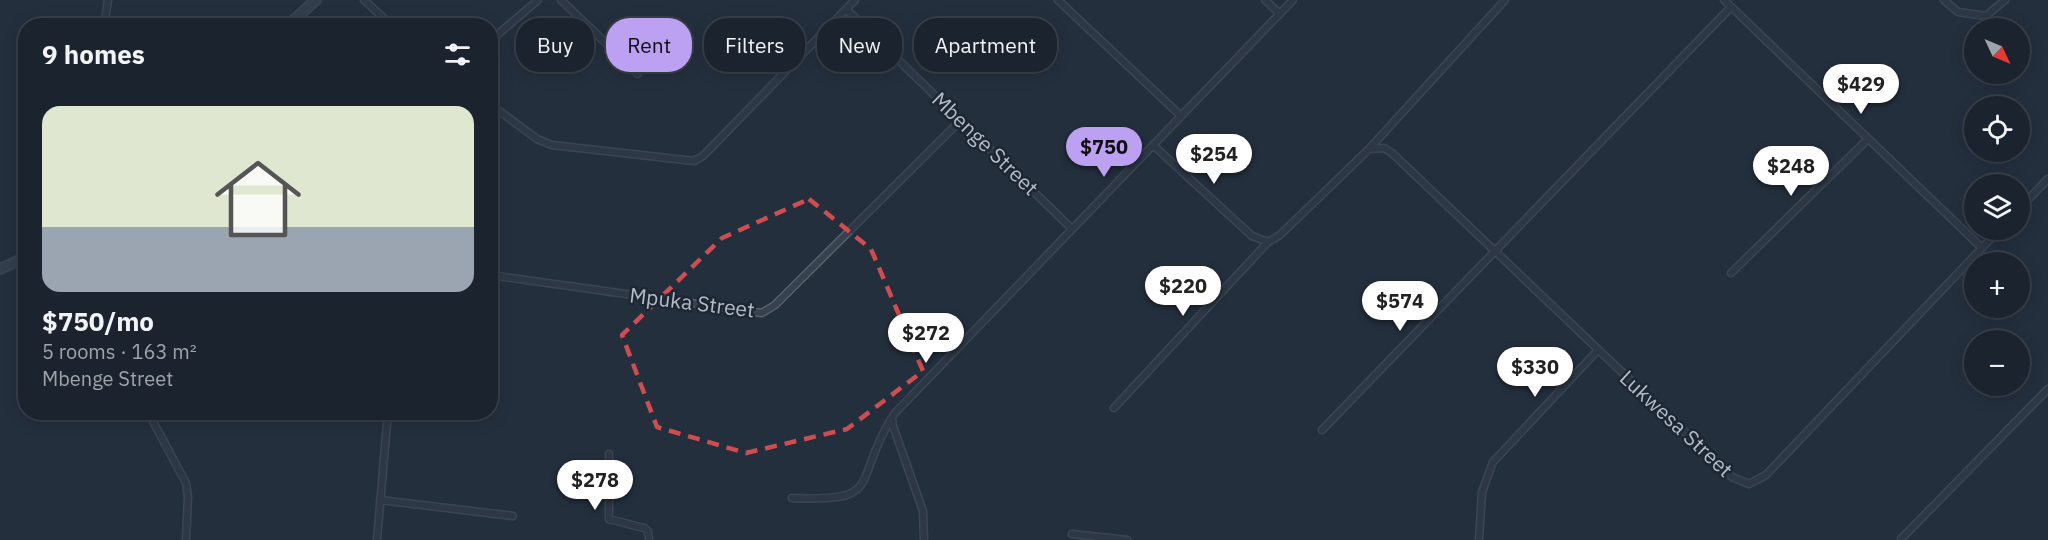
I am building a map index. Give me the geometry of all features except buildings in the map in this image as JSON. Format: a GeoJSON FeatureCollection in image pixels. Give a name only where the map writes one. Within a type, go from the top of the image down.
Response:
{"type":"FeatureCollection","features":[{"type":"Feature","properties":{"kind":"street"},"geometry":{"type":"LineString","coordinates":[[105,18],[108,0]]}},
{"type":"Feature","properties":{"kind":"street"},"geometry":{"type":"LineString","coordinates":[[296,18],[315,0]]}},
{"type":"Feature","properties":{"kind":"street"},"geometry":{"type":"LineString","coordinates":[[364,0],[383,18]]}},
{"type":"Feature","properties":{"kind":"street"},"geometry":{"type":"LineString","coordinates":[[498,34],[538,0]]}},
{"type":"Feature","properties":{"kind":"street"},"geometry":{"type":"LineString","coordinates":[[561,0],[638,74]]}},
{"type":"Feature","properties":{"kind":"street"},"geometry":{"type":"LineString","coordinates":[[498,110],[537,139],[552,145],[694,161],[703,156],[855,0]]}},
{"type":"Feature","properties":{"kind":"street"},"geometry":{"type":"LineString","coordinates":[[1059,0],[1181,117]]}},
{"type":"Feature","properties":{"kind":"street"},"geometry":{"type":"LineString","coordinates":[[1265,0],[1280,14]]}},
{"type":"Feature","properties":{"kind":"street"},"geometry":{"type":"LineString","coordinates":[[792,498],[830,499],[855,493],[864,484],[875,449],[892,418],[1293,0]]}},
{"type":"Feature","properties":{"kind":"street"},"geometry":{"type":"LineString","coordinates":[[1114,408],[1268,242],[1280,235],[1369,149],[1505,0]]}},
{"type":"Feature","properties":{"kind":"street"},"geometry":{"type":"LineString","coordinates":[[1724,0],[1982,248]]}},
{"type":"Feature","properties":{"kind":"street"},"geometry":{"type":"LineString","coordinates":[[1944,0],[1958,12],[1986,16],[2005,0]]}},
{"type":"Feature","properties":{"kind":"street"},"geometry":{"type":"LineString","coordinates":[[1322,430],[1731,7]]}},
{"type":"Feature","properties":{"kind":"street","name":"Mbenge Street"},"geometry":{"type":"LineString","coordinates":[[846,9],[1072,229]]}},
{"type":"Feature","properties":{"kind":"street","name":"Mpuka Street"},"geometry":{"type":"LineString","coordinates":[[498,276],[762,313],[784,296],[961,120]]}},
{"type":"Feature","properties":{"kind":"street"},"geometry":{"type":"LineString","coordinates":[[1731,273],[1868,139]]}},
{"type":"Feature","properties":{"kind":"street"},"geometry":{"type":"LineString","coordinates":[[1153,145],[1252,236],[1268,242]]}},
{"type":"Feature","properties":{"kind":"street","name":"Lukwesa Street"},"geometry":{"type":"LineString","coordinates":[[1369,149],[1384,148],[1392,153],[1597,351],[1732,477],[1749,484],[1766,475],[1990,240]]}},
{"type":"Feature","properties":{"kind":"street"},"geometry":{"type":"LineString","coordinates":[[2030,198],[2048,179]]}},
{"type":"Feature","properties":{"kind":"street"},"geometry":{"type":"LineString","coordinates":[[0,269],[18,261]]}},
{"type":"Feature","properties":{"kind":"street"},"geometry":{"type":"LineString","coordinates":[[1479,540],[1482,492],[1493,462],[1597,351]]}},
{"type":"Feature","properties":{"kind":"street"},"geometry":{"type":"LineString","coordinates":[[1900,539],[2048,389]]}},
{"type":"Feature","properties":{"kind":"street"},"geometry":{"type":"LineString","coordinates":[[892,418],[923,511],[924,540]]}},
{"type":"Feature","properties":{"kind":"street"},"geometry":{"type":"LineString","coordinates":[[151,420],[186,483],[188,497],[186,540]]}},
{"type":"Feature","properties":{"kind":"street"},"geometry":{"type":"LineString","coordinates":[[377,540],[387,420]]}},
{"type":"Feature","properties":{"kind":"street"},"geometry":{"type":"LineString","coordinates":[[609,453],[609,519],[644,528],[648,531],[649,540]]}},
{"type":"Feature","properties":{"kind":"street"},"geometry":{"type":"LineString","coordinates":[[380,500],[513,516]]}},
{"type":"Feature","properties":{"kind":"street"},"geometry":{"type":"LineString","coordinates":[[1072,534],[1127,540]]}},
{"type":"Feature","properties":{"kind":"highlighted area"},"geometry":{"type":"Polygon","coordinates":[[[809,199],[871,249],[923,371],[847,429],[746,453],[657,427],[622,335],[722,238],[809,199]]]}}]}
